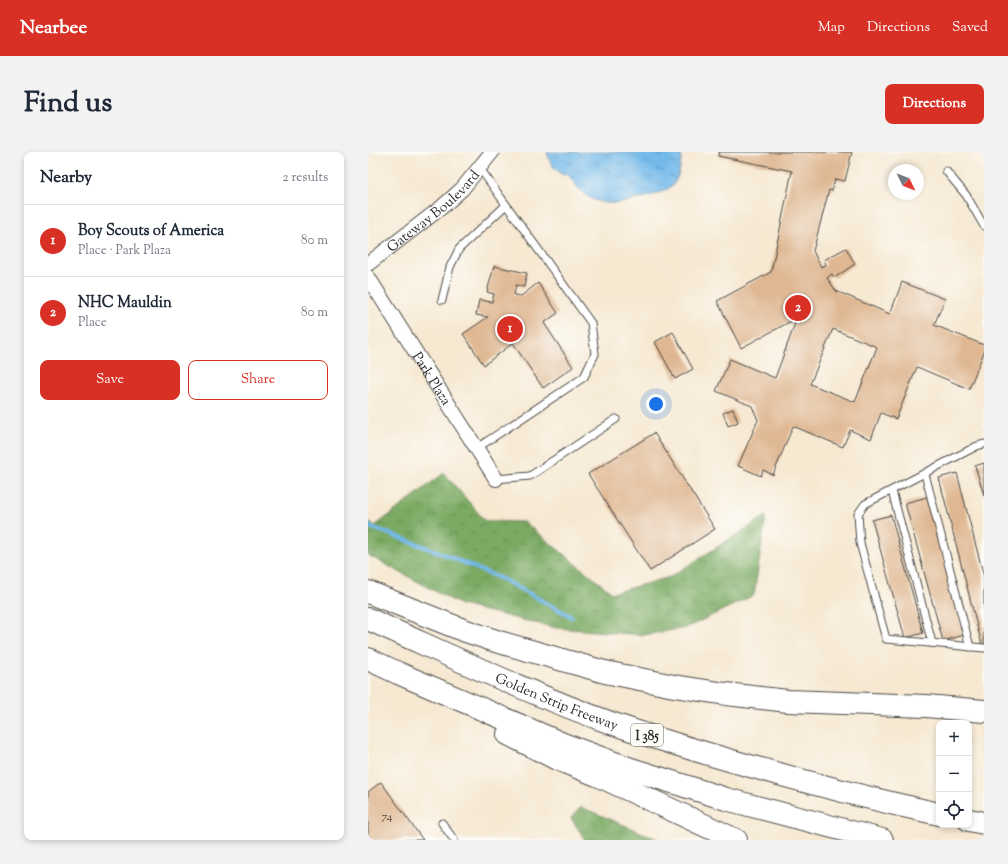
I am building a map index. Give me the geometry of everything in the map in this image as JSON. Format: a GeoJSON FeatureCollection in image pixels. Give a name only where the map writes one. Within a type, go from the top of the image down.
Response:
{"type":"FeatureCollection","features":[{"type":"Feature","properties":{"kind":"highway"},"geometry":{"type":"LineString","coordinates":[[368,592],[463,630],[499,642],[605,672],[674,686],[726,694],[788,700],[926,706],[984,711]]}},
{"type":"Feature","properties":{"kind":"highway","name":"Golden Strip Freeway"},"geometry":{"type":"LineString","coordinates":[[368,619],[460,661],[560,703],[666,742],[814,784],[936,813]]}},
{"type":"Feature","properties":{"kind":"highway"},"geometry":{"type":"LineString","coordinates":[[368,659],[563,744],[631,769],[726,799],[882,840]]}},
{"type":"Feature","properties":{"kind":"highway"},"geometry":{"type":"LineString","coordinates":[[398,673],[534,748],[597,775],[736,840]]}},
{"type":"Feature","properties":{"kind":"highway"},"geometry":{"type":"LineString","coordinates":[[972,821],[984,823]]}},
{"type":"Feature","properties":{"kind":"street","name":"Gateway Boulevard"},"geometry":{"type":"LineString","coordinates":[[368,264],[442,207],[462,189],[492,152]]}},
{"type":"Feature","properties":{"kind":"street","name":"Park Plaza"},"geometry":{"type":"LineString","coordinates":[[368,278],[496,479]]}},
{"type":"Feature","properties":{"kind":"lane"},"geometry":{"type":"LineString","coordinates":[[477,448],[584,377],[595,354],[591,323],[479,168]]}},
{"type":"Feature","properties":{"kind":"lane"},"geometry":{"type":"LineString","coordinates":[[946,171],[966,195],[984,226]]}},
{"type":"Feature","properties":{"kind":"lane"},"geometry":{"type":"LineString","coordinates":[[442,300],[450,267],[459,249],[506,205]]}},
{"type":"Feature","properties":{"kind":"lane"},"geometry":{"type":"LineString","coordinates":[[496,479],[530,476],[616,419]]}},
{"type":"Feature","properties":{"kind":"lane"},"geometry":{"type":"LineString","coordinates":[[984,444],[977,446],[866,504],[858,514],[860,543],[886,639],[984,648]]}},
{"type":"Feature","properties":{"kind":"lane"},"geometry":{"type":"LineString","coordinates":[[925,474],[970,647]]}},
{"type":"Feature","properties":{"kind":"lane"},"geometry":{"type":"LineString","coordinates":[[892,491],[932,643]]}},
{"type":"Feature","properties":{"kind":"lane"},"geometry":{"type":"LineString","coordinates":[[442,823],[454,840]]}},
{"type":"Feature","properties":{"kind":"green space"},"geometry":{"type":"Polygon","coordinates":[[[444,473],[485,521],[524,522],[612,593],[670,577],[766,516],[754,595],[686,628],[644,635],[556,628],[461,605],[368,555],[368,522],[375,526],[444,473]]]}},
{"type":"Feature","properties":{"kind":"green space"},"geometry":{"type":"Polygon","coordinates":[[[581,807],[659,840],[585,840],[571,818],[581,807]]]}},
{"type":"Feature","properties":{"kind":"water"},"geometry":{"type":"Polygon","coordinates":[[[547,152],[682,152],[678,175],[673,185],[667,189],[631,201],[604,203],[587,196],[578,188],[567,173],[563,175],[557,170],[549,159],[547,152]]]}},
{"type":"Feature","properties":{"kind":"building"},"geometry":{"type":"Polygon","coordinates":[[[719,152],[852,152],[845,181],[835,179],[832,191],[829,190],[813,251],[821,267],[826,265],[824,260],[846,248],[855,264],[834,278],[832,274],[827,278],[836,291],[890,314],[902,282],[945,299],[934,325],[984,345],[984,352],[969,389],[917,367],[896,419],[881,413],[871,439],[850,430],[843,447],[793,426],[773,475],[763,470],[761,476],[738,466],[758,420],[752,406],[716,391],[730,359],[775,378],[797,318],[741,348],[717,301],[771,272],[792,171],[718,156],[719,152]],[[833,329],[810,384],[855,402],[877,347],[833,329]]]}},
{"type":"Feature","properties":{"kind":"building"},"geometry":{"type":"Polygon","coordinates":[[[494,266],[527,273],[524,287],[516,285],[514,295],[521,296],[538,283],[558,313],[544,323],[573,367],[543,388],[513,343],[484,365],[463,334],[488,317],[476,315],[479,300],[492,302],[494,294],[487,292],[494,266]]]}},
{"type":"Feature","properties":{"kind":"building"},"geometry":{"type":"Polygon","coordinates":[[[673,332],[693,369],[675,379],[655,342],[673,332]]]}},
{"type":"Feature","properties":{"kind":"building"},"geometry":{"type":"Polygon","coordinates":[[[733,409],[738,422],[728,426],[723,413],[733,409]]]}},
{"type":"Feature","properties":{"kind":"building"},"geometry":{"type":"Polygon","coordinates":[[[654,433],[715,529],[650,571],[588,474],[654,433]]]}},
{"type":"Feature","properties":{"kind":"building"},"geometry":{"type":"Polygon","coordinates":[[[984,463],[984,495],[975,466],[984,463]]]}},
{"type":"Feature","properties":{"kind":"building"},"geometry":{"type":"Polygon","coordinates":[[[957,473],[984,577],[984,644],[982,645],[939,478],[957,473]]]}},
{"type":"Feature","properties":{"kind":"building"},"geometry":{"type":"Polygon","coordinates":[[[927,497],[964,635],[943,641],[905,503],[927,497]]]}},
{"type":"Feature","properties":{"kind":"building"},"geometry":{"type":"Polygon","coordinates":[[[891,515],[923,633],[905,638],[872,520],[891,515]]]}},
{"type":"Feature","properties":{"kind":"building"},"geometry":{"type":"Polygon","coordinates":[[[381,782],[423,840],[368,840],[368,792],[381,782]]]}},
{"type":"Feature","properties":{"kind":"waterway"},"geometry":{"type":"LineString","coordinates":[[368,526],[436,551],[504,580],[572,617]]}},
{"type":"Feature","properties":{"kind":"place","name":"NHC Mauldin"},"geometry":{"type":"Point","coordinates":[798,308]}},
{"type":"Feature","properties":{"kind":"place","name":"Boy Scouts of America"},"geometry":{"type":"Point","coordinates":[510,329]}}]}
